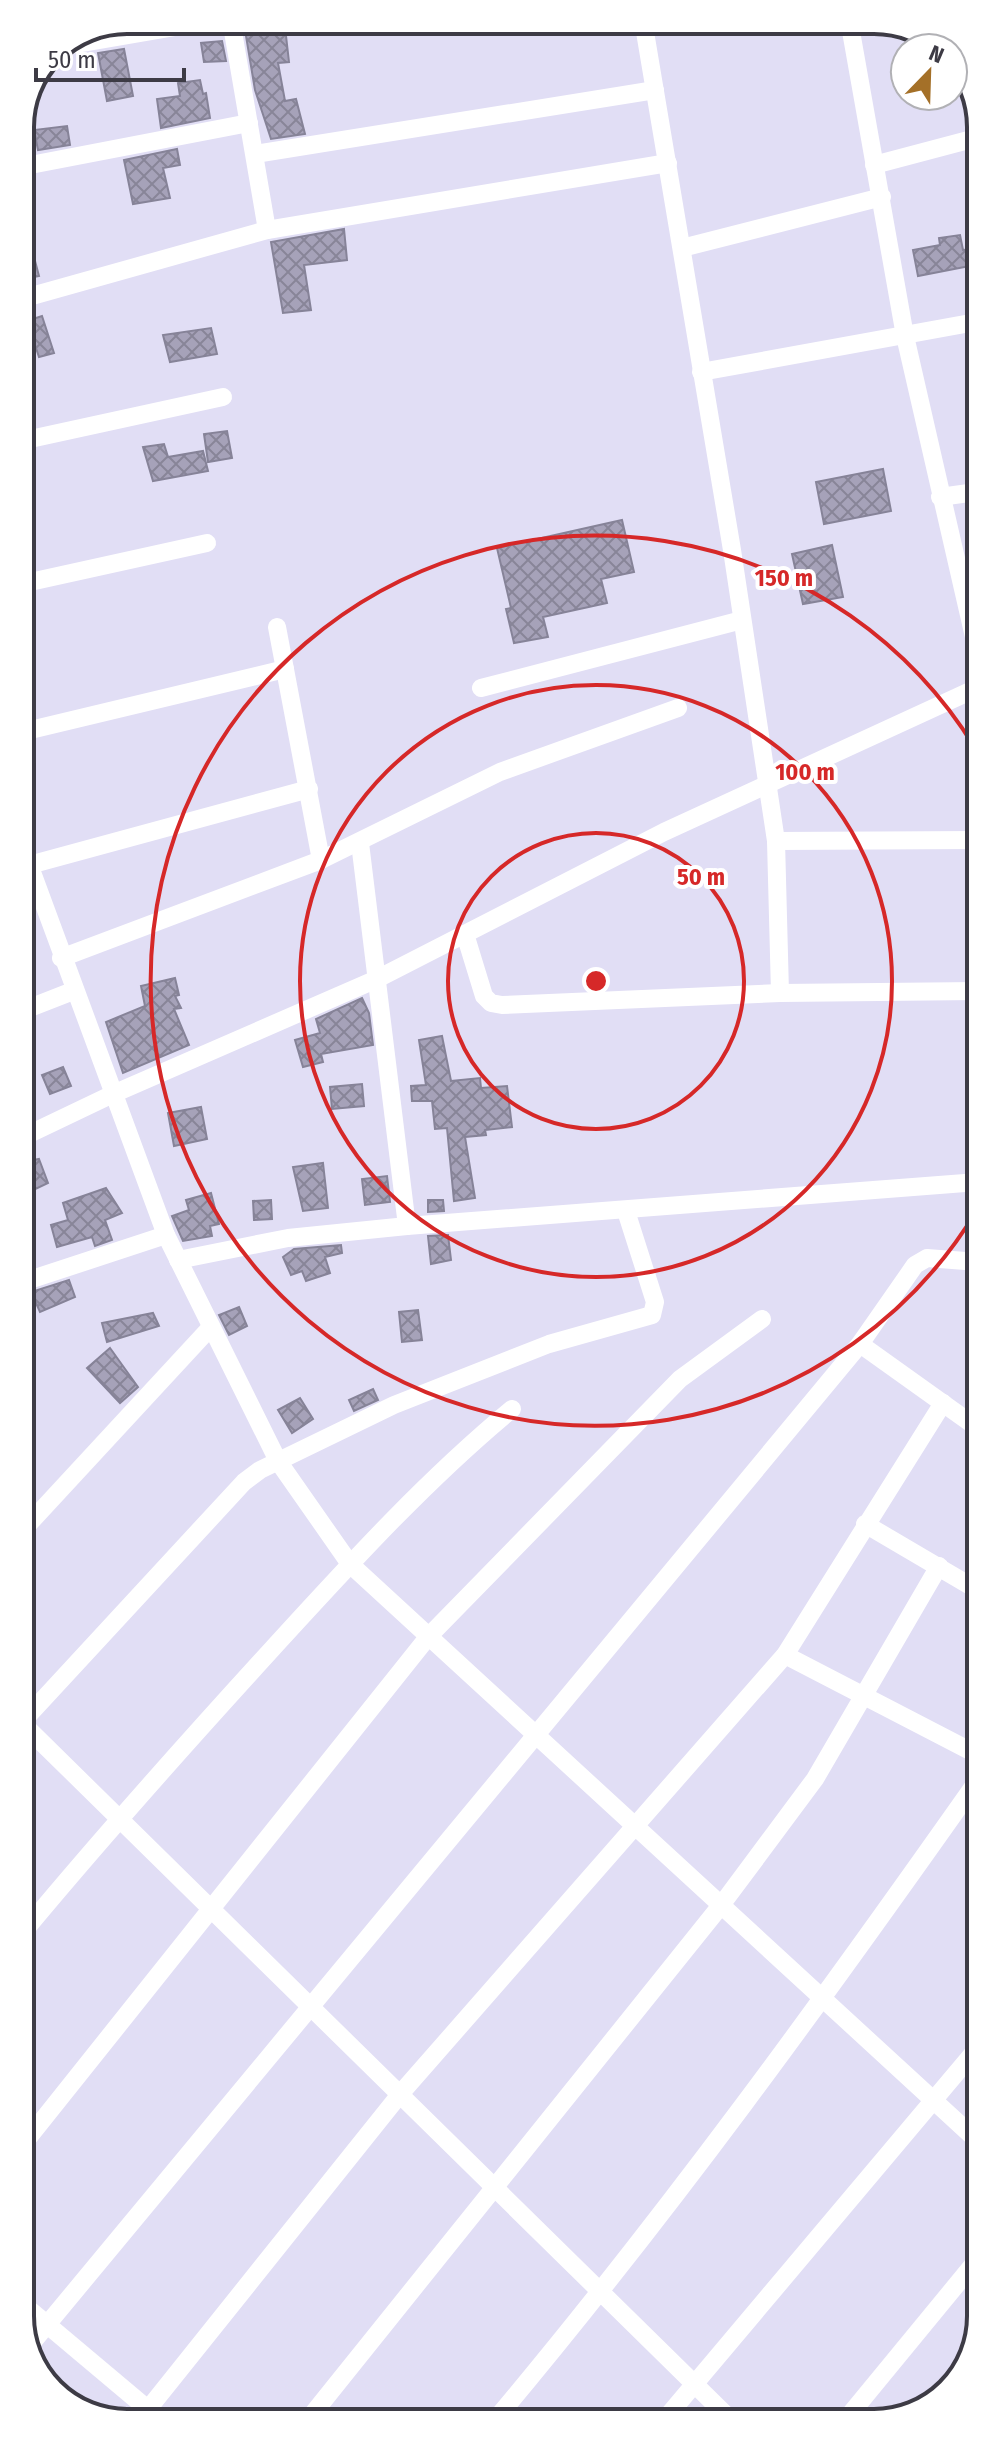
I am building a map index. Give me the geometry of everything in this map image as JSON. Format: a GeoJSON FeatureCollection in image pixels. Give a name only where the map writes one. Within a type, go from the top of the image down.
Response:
{"type":"FeatureCollection","features":[{"type":"Feature","properties":{"kind":"street"},"geometry":{"type":"LineString","coordinates":[[91,41],[135,34]]}},
{"type":"Feature","properties":{"kind":"street"},"geometry":{"type":"LineString","coordinates":[[233,34],[267,230]]}},
{"type":"Feature","properties":{"kind":"street"},"geometry":{"type":"LineString","coordinates":[[645,34],[776,841],[780,993]]}},
{"type":"Feature","properties":{"kind":"street"},"geometry":{"type":"LineString","coordinates":[[851,34],[905,336],[967,609]]}},
{"type":"Feature","properties":{"kind":"street"},"geometry":{"type":"LineString","coordinates":[[255,154],[655,90]]}},
{"type":"Feature","properties":{"kind":"street"},"geometry":{"type":"LineString","coordinates":[[34,164],[249,123]]}},
{"type":"Feature","properties":{"kind":"street"},"geometry":{"type":"LineString","coordinates":[[874,165],[967,140]]}},
{"type":"Feature","properties":{"kind":"street"},"geometry":{"type":"LineString","coordinates":[[34,295],[267,230],[668,163]]}},
{"type":"Feature","properties":{"kind":"street"},"geometry":{"type":"LineString","coordinates":[[682,248],[882,197]]}},
{"type":"Feature","properties":{"kind":"street"},"geometry":{"type":"LineString","coordinates":[[701,372],[967,324]]}},
{"type":"Feature","properties":{"kind":"street"},"geometry":{"type":"LineString","coordinates":[[34,438],[223,397]]}},
{"type":"Feature","properties":{"kind":"street"},"geometry":{"type":"LineString","coordinates":[[940,497],[967,493]]}},
{"type":"Feature","properties":{"kind":"street"},"geometry":{"type":"LineString","coordinates":[[34,581],[207,543]]}},
{"type":"Feature","properties":{"kind":"street"},"geometry":{"type":"LineString","coordinates":[[481,688],[742,620]]}},
{"type":"Feature","properties":{"kind":"street"},"geometry":{"type":"LineString","coordinates":[[277,627],[321,860]]}},
{"type":"Feature","properties":{"kind":"street"},"geometry":{"type":"LineString","coordinates":[[34,729],[285,669]]}},
{"type":"Feature","properties":{"kind":"street"},"geometry":{"type":"LineString","coordinates":[[34,1132],[377,979],[664,832],[967,693]]}},
{"type":"Feature","properties":{"kind":"street"},"geometry":{"type":"LineString","coordinates":[[61,958],[321,860],[500,772],[678,708]]}},
{"type":"Feature","properties":{"kind":"street"},"geometry":{"type":"LineString","coordinates":[[34,863],[309,789]]}},
{"type":"Feature","properties":{"kind":"street"},"geometry":{"type":"LineString","coordinates":[[776,841],[967,840]]}},
{"type":"Feature","properties":{"kind":"street"},"geometry":{"type":"LineString","coordinates":[[360,843],[407,1226]]}},
{"type":"Feature","properties":{"kind":"street"},"geometry":{"type":"LineString","coordinates":[[34,888],[166,1235],[278,1461],[350,1564],[967,2132]]}},
{"type":"Feature","properties":{"kind":"street"},"geometry":{"type":"LineString","coordinates":[[465,934],[484,996],[491,1003],[502,1005],[780,993],[967,991]]}},
{"type":"Feature","properties":{"kind":"street"},"geometry":{"type":"LineString","coordinates":[[34,1006],[73,991]]}},
{"type":"Feature","properties":{"kind":"street"},"geometry":{"type":"LineString","coordinates":[[178,1260],[288,1238],[407,1226],[967,1183]]}},
{"type":"Feature","properties":{"kind":"street"},"geometry":{"type":"LineString","coordinates":[[34,1712],[244,1482],[278,1461],[394,1405],[535,1349],[652,1315],[655,1302],[626,1211]]}},
{"type":"Feature","properties":{"kind":"street"},"geometry":{"type":"LineString","coordinates":[[34,1278],[166,1235]]}},
{"type":"Feature","properties":{"kind":"street"},"geometry":{"type":"LineString","coordinates":[[37,2337],[860,1344],[915,1265],[927,1258],[967,1261]]}},
{"type":"Feature","properties":{"kind":"street"},"geometry":{"type":"LineString","coordinates":[[34,2131],[428,1637],[680,1379],[762,1319]]}},
{"type":"Feature","properties":{"kind":"street"},"geometry":{"type":"LineString","coordinates":[[34,1518],[210,1328]]}},
{"type":"Feature","properties":{"kind":"street"},"geometry":{"type":"LineString","coordinates":[[860,1344],[967,1420]]}},
{"type":"Feature","properties":{"kind":"street"},"geometry":{"type":"LineString","coordinates":[[148,2409],[401,2093],[634,1823],[785,1655],[943,1403]]}},
{"type":"Feature","properties":{"kind":"street"},"geometry":{"type":"LineString","coordinates":[[34,1919],[117,1818],[350,1564],[454,1458],[512,1409]]}},
{"type":"Feature","properties":{"kind":"street"},"geometry":{"type":"LineString","coordinates":[[865,1524],[967,1584]]}},
{"type":"Feature","properties":{"kind":"street"},"geometry":{"type":"LineString","coordinates":[[317,2409],[495,2191],[722,1904],[815,1779],[939,1566]]}},
{"type":"Feature","properties":{"kind":"street"},"geometry":{"type":"LineString","coordinates":[[785,1655],[967,1749]]}},
{"type":"Feature","properties":{"kind":"street"},"geometry":{"type":"LineString","coordinates":[[34,1733],[117,1818],[211,1905],[401,2093],[495,2191],[603,2292],[720,2409]]}},
{"type":"Feature","properties":{"kind":"street"},"geometry":{"type":"LineString","coordinates":[[504,2409],[603,2292],[822,2001],[967,1795]]}},
{"type":"Feature","properties":{"kind":"street"},"geometry":{"type":"LineString","coordinates":[[673,2409],[967,2060]]}},
{"type":"Feature","properties":{"kind":"street"},"geometry":{"type":"LineString","coordinates":[[854,2409],[967,2272]]}},
{"type":"Feature","properties":{"kind":"street"},"geometry":{"type":"LineString","coordinates":[[34,2313],[135,2409]]}},
{"type":"Feature","properties":{"kind":"building"},"geometry":{"type":"Polygon","coordinates":[[[246,34],[286,34],[289,62],[278,63],[285,101],[296,99],[305,134],[271,139],[255,90],[246,34]]]}},
{"type":"Feature","properties":{"kind":"building"},"geometry":{"type":"Polygon","coordinates":[[[222,41],[226,61],[204,62],[201,43],[222,41]]]}},
{"type":"Feature","properties":{"kind":"building"},"geometry":{"type":"Polygon","coordinates":[[[124,49],[133,96],[107,101],[98,53],[124,49]]]}},
{"type":"Feature","properties":{"kind":"building"},"geometry":{"type":"Polygon","coordinates":[[[200,80],[203,94],[206,93],[210,118],[161,128],[157,99],[180,96],[178,83],[200,80]]]}},
{"type":"Feature","properties":{"kind":"building"},"geometry":{"type":"Polygon","coordinates":[[[67,126],[70,145],[38,150],[34,130],[67,126]]]}},
{"type":"Feature","properties":{"kind":"building"},"geometry":{"type":"Polygon","coordinates":[[[177,149],[180,165],[163,168],[170,198],[133,204],[124,160],[177,149]]]}},
{"type":"Feature","properties":{"kind":"building"},"geometry":{"type":"Polygon","coordinates":[[[344,229],[347,260],[304,265],[311,310],[283,313],[271,242],[344,229]]]}},
{"type":"Feature","properties":{"kind":"building"},"geometry":{"type":"Polygon","coordinates":[[[960,235],[963,250],[967,250],[967,267],[918,276],[913,250],[940,245],[939,238],[960,235]]]}},
{"type":"Feature","properties":{"kind":"building"},"geometry":{"type":"Polygon","coordinates":[[[34,257],[39,276],[34,277],[34,257]]]}},
{"type":"Feature","properties":{"kind":"building"},"geometry":{"type":"Polygon","coordinates":[[[42,316],[54,353],[39,357],[34,342],[34,319],[42,316]]]}},
{"type":"Feature","properties":{"kind":"building"},"geometry":{"type":"Polygon","coordinates":[[[211,328],[217,354],[170,362],[163,335],[211,328]]]}},
{"type":"Feature","properties":{"kind":"building"},"geometry":{"type":"Polygon","coordinates":[[[227,431],[232,458],[208,462],[204,434],[227,431]]]}},
{"type":"Feature","properties":{"kind":"building"},"geometry":{"type":"Polygon","coordinates":[[[164,444],[168,457],[203,451],[208,471],[153,481],[143,447],[164,444]]]}},
{"type":"Feature","properties":{"kind":"building"},"geometry":{"type":"Polygon","coordinates":[[[883,469],[891,511],[824,524],[816,482],[883,469]]]}},
{"type":"Feature","properties":{"kind":"building"},"geometry":{"type":"Polygon","coordinates":[[[622,520],[634,572],[601,579],[607,603],[543,617],[548,637],[514,643],[506,609],[511,608],[497,548],[622,520]]]}},
{"type":"Feature","properties":{"kind":"building"},"geometry":{"type":"Polygon","coordinates":[[[832,545],[843,597],[803,604],[792,554],[832,545]]]}},
{"type":"Feature","properties":{"kind":"building"},"geometry":{"type":"Polygon","coordinates":[[[175,978],[179,995],[175,996],[181,1008],[174,1009],[189,1045],[123,1073],[106,1022],[145,1006],[141,986],[175,978]]]}},
{"type":"Feature","properties":{"kind":"building"},"geometry":{"type":"Polygon","coordinates":[[[362,998],[369,1013],[373,1045],[321,1054],[323,1062],[303,1067],[295,1040],[320,1033],[316,1019],[362,998]]]}},
{"type":"Feature","properties":{"kind":"building"},"geometry":{"type":"Polygon","coordinates":[[[442,1036],[451,1081],[480,1078],[481,1088],[507,1086],[512,1127],[485,1130],[486,1135],[465,1137],[475,1198],[454,1201],[447,1128],[435,1129],[432,1101],[412,1101],[411,1086],[426,1085],[419,1040],[442,1036]]]}},
{"type":"Feature","properties":{"kind":"building"},"geometry":{"type":"Polygon","coordinates":[[[63,1067],[71,1086],[50,1094],[42,1075],[63,1067]]]}},
{"type":"Feature","properties":{"kind":"building"},"geometry":{"type":"Polygon","coordinates":[[[362,1084],[364,1106],[332,1109],[330,1087],[362,1084]]]}},
{"type":"Feature","properties":{"kind":"building"},"geometry":{"type":"Polygon","coordinates":[[[201,1107],[207,1139],[174,1146],[168,1113],[201,1107]]]}},
{"type":"Feature","properties":{"kind":"building"},"geometry":{"type":"Polygon","coordinates":[[[39,1159],[48,1183],[34,1190],[34,1160],[39,1159]]]}},
{"type":"Feature","properties":{"kind":"building"},"geometry":{"type":"Polygon","coordinates":[[[323,1163],[328,1208],[303,1211],[293,1167],[323,1163]]]}},
{"type":"Feature","properties":{"kind":"building"},"geometry":{"type":"Polygon","coordinates":[[[387,1176],[390,1202],[365,1205],[362,1179],[387,1176]]]}},
{"type":"Feature","properties":{"kind":"building"},"geometry":{"type":"Polygon","coordinates":[[[106,1188],[122,1213],[105,1220],[112,1240],[95,1246],[92,1237],[57,1247],[51,1225],[68,1220],[63,1203],[106,1188]]]}},
{"type":"Feature","properties":{"kind":"building"},"geometry":{"type":"Polygon","coordinates":[[[211,1193],[219,1224],[210,1226],[212,1236],[183,1241],[172,1216],[189,1210],[186,1200],[211,1193]]]}},
{"type":"Feature","properties":{"kind":"building"},"geometry":{"type":"Polygon","coordinates":[[[271,1200],[272,1219],[254,1220],[253,1201],[271,1200]]]}},
{"type":"Feature","properties":{"kind":"building"},"geometry":{"type":"Polygon","coordinates":[[[428,1200],[443,1200],[444,1211],[428,1212],[428,1200]]]}},
{"type":"Feature","properties":{"kind":"building"},"geometry":{"type":"Polygon","coordinates":[[[448,1235],[451,1260],[431,1264],[428,1236],[448,1235]]]}},
{"type":"Feature","properties":{"kind":"building"},"geometry":{"type":"Polygon","coordinates":[[[341,1245],[342,1253],[325,1257],[330,1273],[306,1281],[302,1271],[291,1275],[283,1257],[294,1249],[341,1245]]]}},
{"type":"Feature","properties":{"kind":"building"},"geometry":{"type":"Polygon","coordinates":[[[69,1280],[75,1297],[40,1312],[34,1291],[69,1280]]]}},
{"type":"Feature","properties":{"kind":"building"},"geometry":{"type":"Polygon","coordinates":[[[239,1307],[247,1326],[229,1335],[219,1315],[239,1307]]]}},
{"type":"Feature","properties":{"kind":"building"},"geometry":{"type":"Polygon","coordinates":[[[418,1310],[422,1340],[402,1342],[399,1312],[418,1310]]]}},
{"type":"Feature","properties":{"kind":"building"},"geometry":{"type":"Polygon","coordinates":[[[153,1313],[159,1326],[107,1342],[102,1323],[153,1313]]]}},
{"type":"Feature","properties":{"kind":"building"},"geometry":{"type":"Polygon","coordinates":[[[110,1348],[138,1387],[120,1403],[87,1368],[110,1348]]]}},
{"type":"Feature","properties":{"kind":"building"},"geometry":{"type":"Polygon","coordinates":[[[373,1389],[378,1400],[354,1411],[349,1400],[373,1389]]]}},
{"type":"Feature","properties":{"kind":"building"},"geometry":{"type":"Polygon","coordinates":[[[300,1398],[313,1419],[292,1433],[278,1410],[300,1398]]]}}]}
